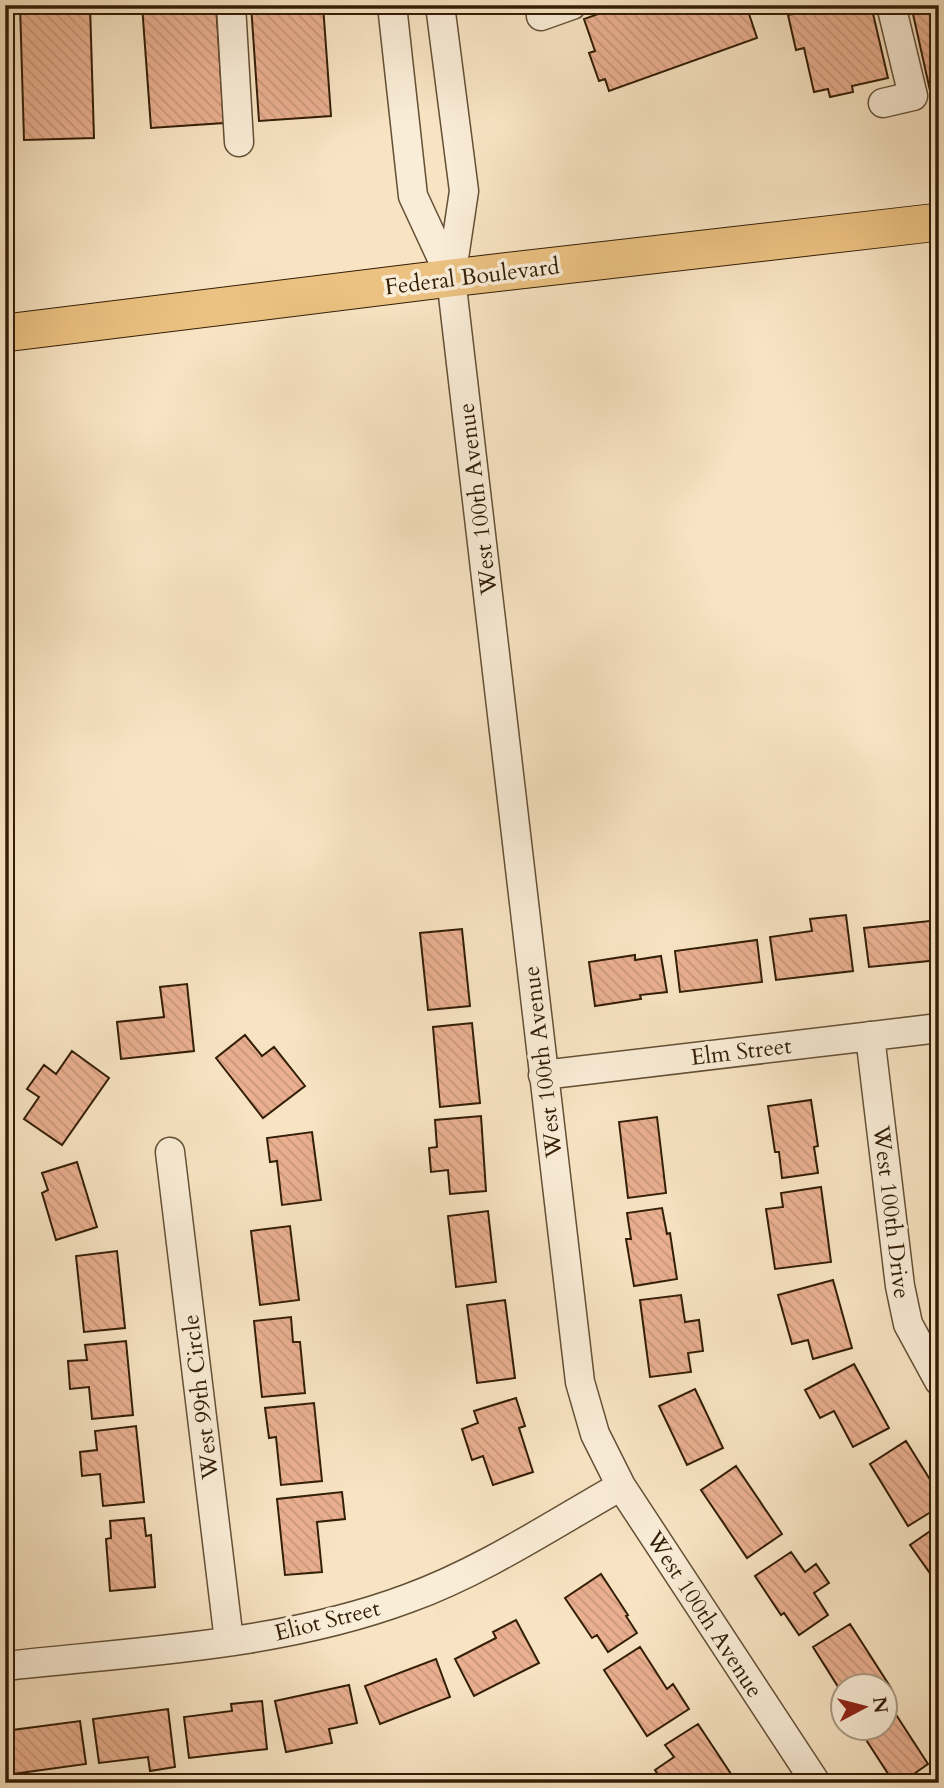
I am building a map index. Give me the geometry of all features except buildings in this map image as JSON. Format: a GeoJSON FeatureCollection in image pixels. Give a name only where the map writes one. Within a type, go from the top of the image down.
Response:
{"type":"FeatureCollection","features":[{"type":"Feature","properties":{"kind":"main road","name":"Federal Boulevard"},"geometry":{"type":"LineString","coordinates":[[5,333],[939,222]]}},
{"type":"Feature","properties":{"kind":"street"},"geometry":{"type":"LineString","coordinates":[[231,5],[239,142]]}},
{"type":"Feature","properties":{"kind":"street","name":"West 100th Avenue"},"geometry":{"type":"LineString","coordinates":[[392,5],[413,196],[451,278]]}},
{"type":"Feature","properties":{"kind":"street","name":"West 100th Avenue"},"geometry":{"type":"LineString","coordinates":[[440,5],[464,191],[451,278],[580,1382],[595,1434],[621,1486],[816,1783]]}},
{"type":"Feature","properties":{"kind":"street"},"geometry":{"type":"LineString","coordinates":[[541,16],[572,5]]}},
{"type":"Feature","properties":{"kind":"street"},"geometry":{"type":"LineString","coordinates":[[883,103],[914,96],[891,5]]}},
{"type":"Feature","properties":{"kind":"street","name":"Elm Street"},"geometry":{"type":"LineString","coordinates":[[543,1075],[939,1028]]}},
{"type":"Feature","properties":{"kind":"street","name":"West 100th Drive"},"geometry":{"type":"LineString","coordinates":[[870,1036],[900,1286],[908,1324],[939,1381]]}},
{"type":"Feature","properties":{"kind":"street","name":"West 99th Circle"},"geometry":{"type":"LineString","coordinates":[[170,1153],[229,1641]]}},
{"type":"Feature","properties":{"kind":"street","name":"Eliot Street"},"geometry":{"type":"LineString","coordinates":[[5,1666],[229,1641],[336,1621],[410,1598],[481,1566],[621,1486]]}}]}
